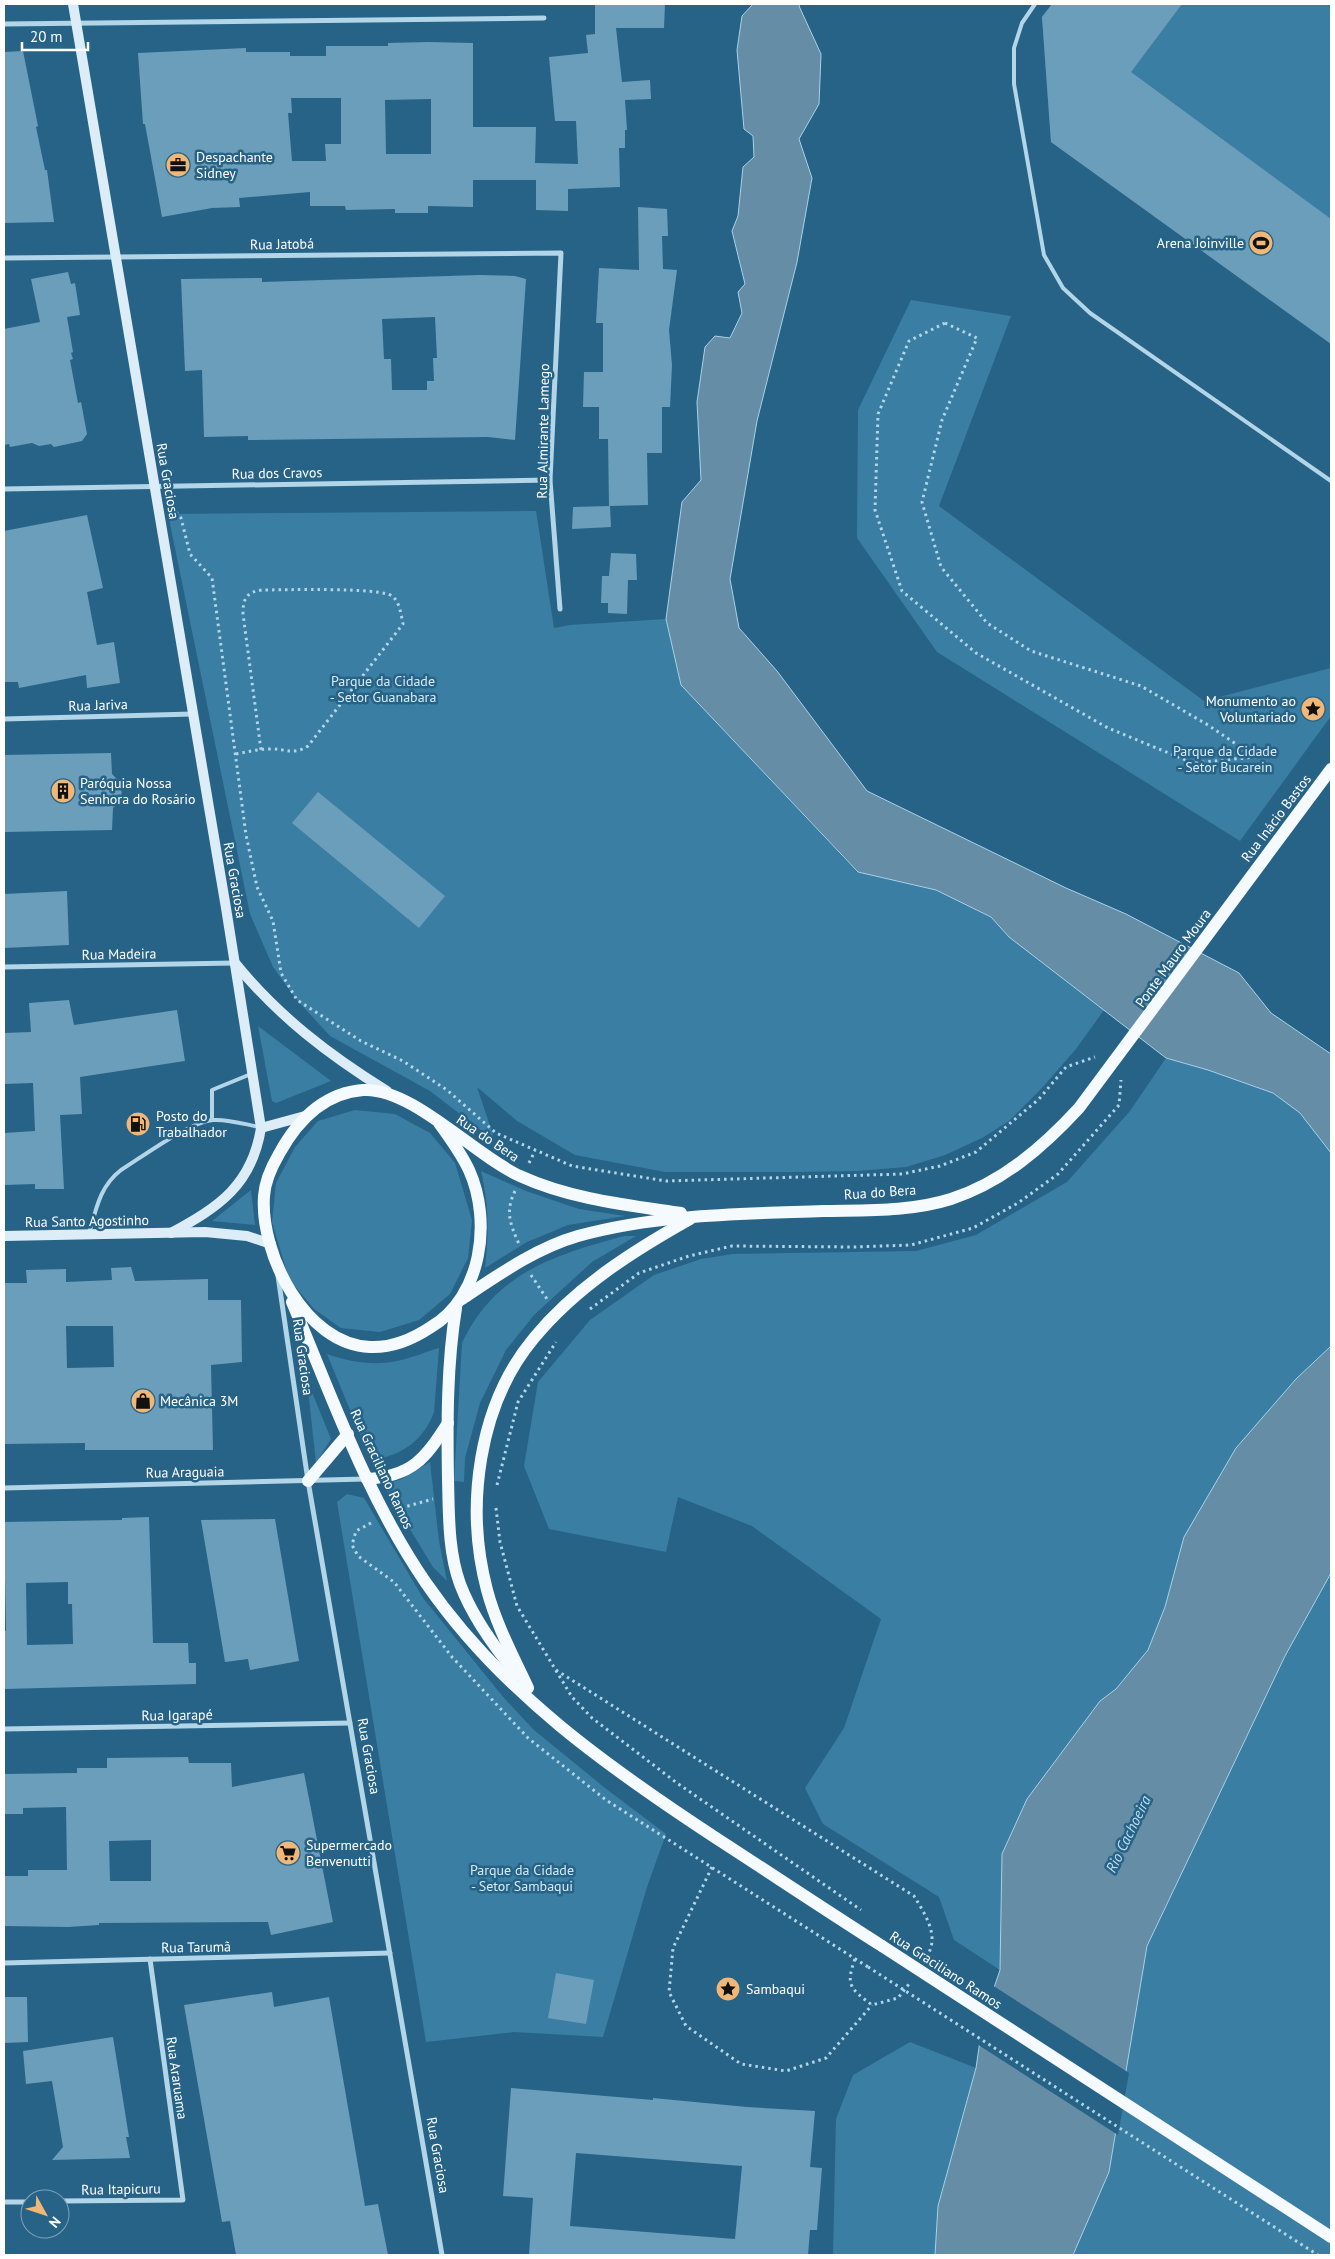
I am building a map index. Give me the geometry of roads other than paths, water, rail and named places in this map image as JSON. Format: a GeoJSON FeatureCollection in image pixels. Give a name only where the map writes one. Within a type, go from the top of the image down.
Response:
{"type":"FeatureCollection","features":[{"type":"Feature","properties":{"kind":"main road","name":"Rua Graciosa"},"geometry":{"type":"LineString","coordinates":[[73,4],[253,1073],[261,1128],[253,1158]]}},
{"type":"Feature","properties":{"kind":"main road","name":"Rua Inácio Bastos"},"geometry":{"type":"LineString","coordinates":[[1245,886],[1331,769]]}},
{"type":"Feature","properties":{"kind":"main road","name":"Ponte Mauro Moura"},"geometry":{"type":"LineString","coordinates":[[1125,1048],[1245,886]]}},
{"type":"Feature","properties":{"kind":"main road","name":"Rua Graciosa"},"geometry":{"type":"LineString","coordinates":[[235,963],[254,986],[297,1028],[353,1070],[394,1096]]}},
{"type":"Feature","properties":{"kind":"main road","name":"Rua do Bera"},"geometry":{"type":"LineString","coordinates":[[696,1215],[586,1197],[530,1180],[498,1165],[415,1106],[394,1096],[366,1090],[343,1094],[324,1102],[305,1116],[289,1136],[274,1163],[266,1185],[264,1218],[275,1260],[282,1276],[302,1307],[323,1329],[345,1342],[370,1347],[395,1344],[418,1335],[436,1325],[459,1304],[525,1259],[576,1236],[609,1228],[696,1215],[898,1209],[950,1199],[991,1182],[1027,1158],[1079,1108],[1125,1048]]}},
{"type":"Feature","properties":{"kind":"main road"},"geometry":{"type":"LineString","coordinates":[[261,1128],[305,1116]]}},
{"type":"Feature","properties":{"kind":"main road"},"geometry":{"type":"LineString","coordinates":[[439,1123],[469,1171],[476,1193],[479,1214],[477,1262],[471,1283],[459,1304]]}},
{"type":"Feature","properties":{"kind":"main road","name":"Rua Santo Agostinho"},"geometry":{"type":"LineString","coordinates":[[171,1233],[206,1214],[229,1194],[253,1158]]}},
{"type":"Feature","properties":{"kind":"main road"},"geometry":{"type":"LineString","coordinates":[[528,1688],[500,1628],[487,1590],[479,1544],[477,1495],[481,1460],[489,1426],[504,1387],[516,1363],[534,1338],[556,1314],[596,1279],[641,1246],[696,1215]]}},
{"type":"Feature","properties":{"kind":"main road","name":"Rua Santo Agostinho"},"geometry":{"type":"LineString","coordinates":[[4,1236],[227,1232],[248,1236],[271,1244]]}},
{"type":"Feature","properties":{"kind":"main road","name":"Rua Graciliano Ramos"},"geometry":{"type":"LineString","coordinates":[[282,1276],[367,1479],[403,1546],[453,1619],[476,1649],[499,1672],[551,1718],[626,1779],[1331,2237]]}},
{"type":"Feature","properties":{"kind":"main road","name":"Rua Graciliano Ramos"},"geometry":{"type":"LineString","coordinates":[[459,1304],[451,1344],[448,1423],[451,1543],[460,1584],[475,1618],[493,1645],[551,1718]]}},
{"type":"Feature","properties":{"kind":"main road"},"geometry":{"type":"LineString","coordinates":[[367,1479],[402,1473],[415,1465],[426,1456],[448,1423]]}},
{"type":"Feature","properties":{"kind":"main road"},"geometry":{"type":"LineString","coordinates":[[308,1481],[348,1434]]}},
{"type":"Feature","properties":{"kind":"street"},"geometry":{"type":"LineString","coordinates":[[4,24],[544,18]]}},
{"type":"Feature","properties":{"kind":"street","name":"Rua Jatobá"},"geometry":{"type":"LineString","coordinates":[[4,258],[561,253]]}},
{"type":"Feature","properties":{"kind":"street","name":"Rua Almirante Lamego"},"geometry":{"type":"LineString","coordinates":[[560,609],[550,480],[561,253]]}},
{"type":"Feature","properties":{"kind":"street","name":"Rua dos Cravos"},"geometry":{"type":"LineString","coordinates":[[4,489],[550,480]]}},
{"type":"Feature","properties":{"kind":"street","name":"Rua Jariva"},"geometry":{"type":"LineString","coordinates":[[4,719],[193,714]]}},
{"type":"Feature","properties":{"kind":"street","name":"Rua Madeira"},"geometry":{"type":"LineString","coordinates":[[4,967],[235,963]]}},
{"type":"Feature","properties":{"kind":"street","name":"Rua Graciosa"},"geometry":{"type":"LineString","coordinates":[[275,1260],[308,1481],[442,2255]]}},
{"type":"Feature","properties":{"kind":"street","name":"Rua Araguaia"},"geometry":{"type":"LineString","coordinates":[[4,1488],[367,1479]]}},
{"type":"Feature","properties":{"kind":"street","name":"Rua Igarapé"},"geometry":{"type":"LineString","coordinates":[[4,1729],[350,1723]]}},
{"type":"Feature","properties":{"kind":"street","name":"Rua Tarumã"},"geometry":{"type":"LineString","coordinates":[[4,1963],[390,1953]]}},
{"type":"Feature","properties":{"kind":"street","name":"Rua Araruama"},"geometry":{"type":"LineString","coordinates":[[150,1959],[183,2200]]}},
{"type":"Feature","properties":{"kind":"street","name":"Rua Itapicuru"},"geometry":{"type":"LineString","coordinates":[[70,2202],[183,2200]]}},
{"type":"Feature","properties":{"kind":"street"},"geometry":{"type":"LineString","coordinates":[[4,2202],[20,2202]]}},
{"type":"Feature","properties":{"kind":"lane"},"geometry":{"type":"LineString","coordinates":[[1035,4],[1022,23],[1014,48],[1014,84],[1044,255],[1063,288],[1090,314],[1331,481]]}},
{"type":"Feature","properties":{"kind":"lane"},"geometry":{"type":"LineString","coordinates":[[212,1120],[212,1090],[253,1073]]}},
{"type":"Feature","properties":{"kind":"lane"},"geometry":{"type":"LineString","coordinates":[[89,1235],[102,1191],[110,1178],[195,1125],[212,1120],[226,1120],[261,1128]]}},
{"type":"Feature","properties":{"kind":"water"},"geometry":{"type":"Polygon","coordinates":[[[753,4],[800,4],[799,6],[821,54],[819,104],[799,139],[812,178],[797,262],[757,421],[730,579],[739,628],[777,671],[867,791],[1066,888],[1126,914],[1239,973],[1271,1013],[1331,1054],[1331,1153],[1300,1113],[1273,1093],[1208,1070],[1166,1058],[1009,937],[991,917],[936,890],[858,872],[681,685],[666,619],[682,502],[701,480],[697,402],[705,347],[715,336],[730,338],[742,313],[738,292],[745,284],[732,231],[738,216],[743,167],[754,157],[753,136],[744,129],[737,50],[742,16],[753,4]]]}},
{"type":"Feature","properties":{"kind":"water","name":"Rio Cachoeira"},"geometry":{"type":"Polygon","coordinates":[[[1331,1346],[1331,1573],[1285,1656],[1147,1946],[1109,2172],[1073,2255],[935,2255],[938,2206],[976,2068],[983,2020],[1000,1970],[1002,1854],[1027,1799],[1100,1701],[1116,1689],[1148,1650],[1165,1607],[1184,1537],[1236,1448],[1296,1379],[1331,1346]]]}},
{"type":"Feature","properties":{"kind":"place","name":"Despachante Sidney"},"geometry":{"type":"Point","coordinates":[178,165]}},
{"type":"Feature","properties":{"kind":"place","name":"Arena Joinville"},"geometry":{"type":"Point","coordinates":[1261,243]}},
{"type":"Feature","properties":{"kind":"place","name":"Monumento ao Voluntariado"},"geometry":{"type":"Point","coordinates":[1313,709]}},
{"type":"Feature","properties":{"kind":"place","name":"Paróquia Nossa Senhora do Rosário"},"geometry":{"type":"Point","coordinates":[63,791]}},
{"type":"Feature","properties":{"kind":"place","name":"Posto do Trabalhador"},"geometry":{"type":"Point","coordinates":[138,1124]}},
{"type":"Feature","properties":{"kind":"place","name":"Mecânica 3M"},"geometry":{"type":"Point","coordinates":[143,1401]}},
{"type":"Feature","properties":{"kind":"place","name":"Supermercado Benvenutti"},"geometry":{"type":"Point","coordinates":[288,1853]}},
{"type":"Feature","properties":{"kind":"place","name":"Sambaqui"},"geometry":{"type":"Point","coordinates":[728,1989]}},
{"type":"Feature","properties":{"kind":"park label","name":"Parque da Cidade - Setor Guanabara"},"geometry":{"type":"Point","coordinates":[383,690]}},
{"type":"Feature","properties":{"kind":"park label","name":"Parque da Cidade - Setor Bucarein"},"geometry":{"type":"Point","coordinates":[1225,760]}},
{"type":"Feature","properties":{"kind":"park label","name":"Parque da Cidade - Setor Sambaqui"},"geometry":{"type":"Point","coordinates":[522,1878]}}]}
